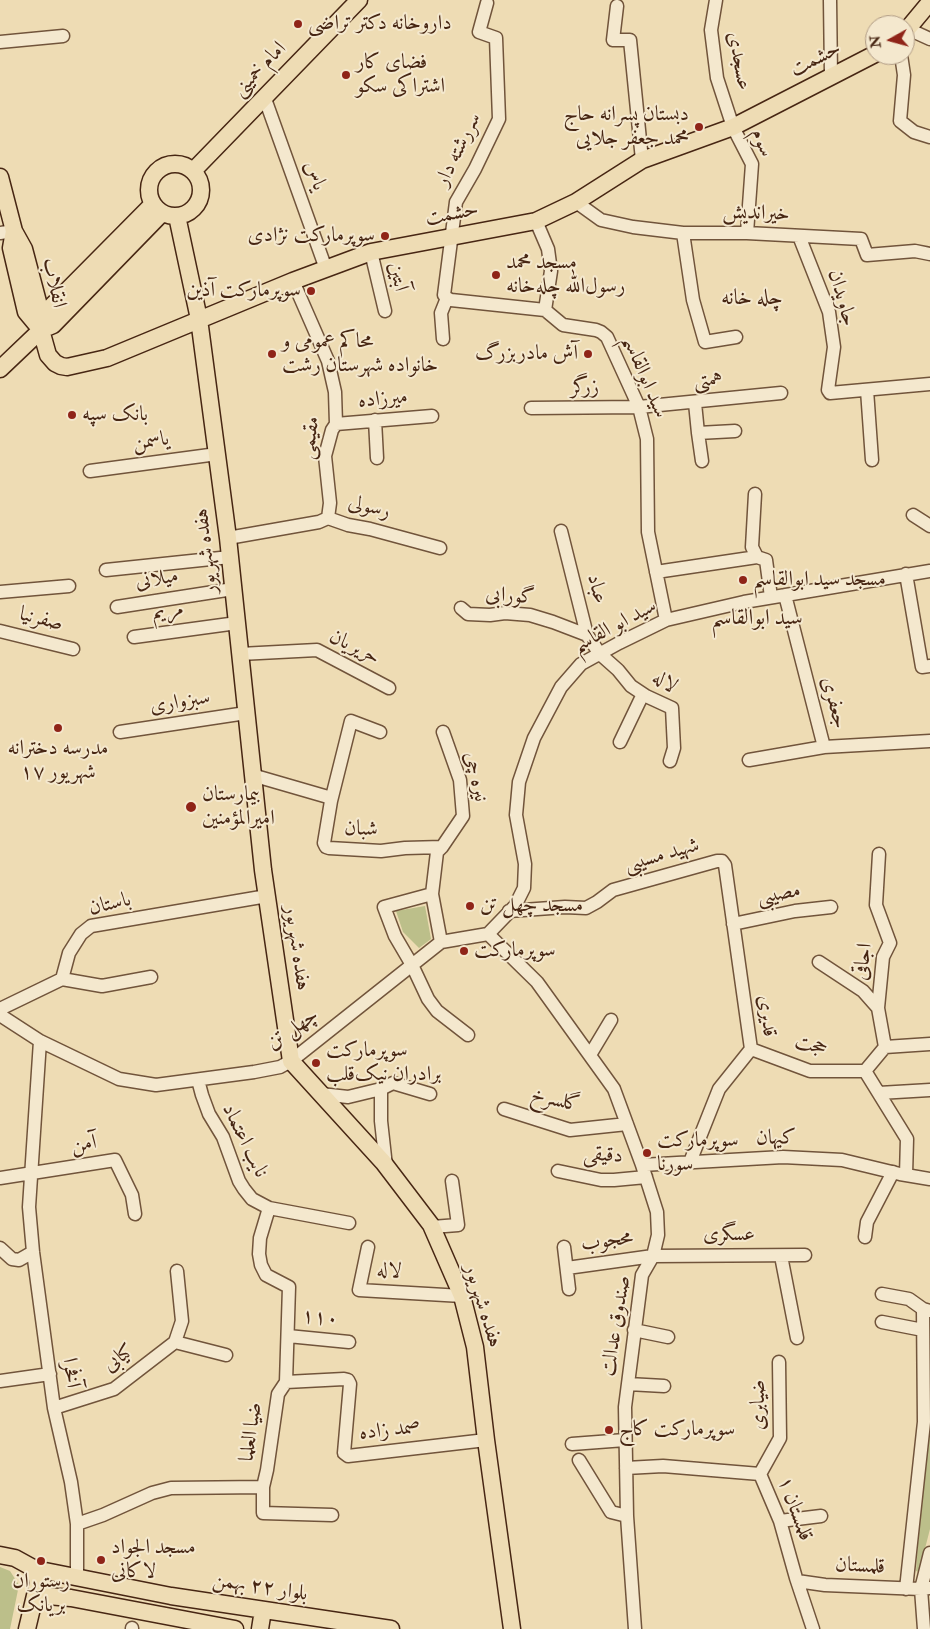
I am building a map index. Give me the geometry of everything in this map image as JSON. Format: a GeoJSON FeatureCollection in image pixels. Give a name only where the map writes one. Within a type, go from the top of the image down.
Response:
{"type":"FeatureCollection","features":[{"type":"Feature","properties":{"kind":"main road","name":"امام خمینی"},"geometry":{"type":"LineString","coordinates":[[193,171],[359,0]]}},
{"type":"Feature","properties":{"kind":"main road"},"geometry":{"type":"LineString","coordinates":[[915,20],[930,2]]}},
{"type":"Feature","properties":{"kind":"main road","name":"حشمت"},"geometry":{"type":"LineString","coordinates":[[41,330],[48,355],[61,366],[67,367],[107,358],[293,281],[371,252],[536,221],[576,202],[642,160],[733,127],[865,59]]}},
{"type":"Feature","properties":{"kind":"main road"},"geometry":{"type":"LineString","coordinates":[[178,164],[186,166],[193,171],[201,186],[201,194],[193,210],[186,214],[164,211],[149,196],[148,188],[151,180],[155,172],[162,167],[178,164]]}},
{"type":"Feature","properties":{"kind":"main road","name":"انقلاب"},"geometry":{"type":"LineString","coordinates":[[0,177],[7,232],[26,312],[41,330]]}},
{"type":"Feature","properties":{"kind":"main road"},"geometry":{"type":"LineString","coordinates":[[0,369],[41,330],[45,313],[164,211]]}},
{"type":"Feature","properties":{"kind":"main road","name":"هفده شهریور"},"geometry":{"type":"LineString","coordinates":[[164,211],[195,300],[199,320],[228,538],[252,775],[267,896],[291,1061],[386,1166],[432,1228],[462,1296],[476,1347],[486,1440],[512,1629]]}},
{"type":"Feature","properties":{"kind":"main road"},"geometry":{"type":"LineString","coordinates":[[195,300],[204,311],[223,310]]}},
{"type":"Feature","properties":{"kind":"main road","name":"بلوار ۲۲ بهمن"},"geometry":{"type":"LineString","coordinates":[[0,1555],[15,1558],[35,1569],[171,1596],[392,1629]]}},
{"type":"Feature","properties":{"kind":"main road"},"geometry":{"type":"LineString","coordinates":[[27,1629],[38,1583],[35,1569]]}},
{"type":"Feature","properties":{"kind":"main road"},"geometry":{"type":"LineString","coordinates":[[60,1596],[53,1592],[51,1584],[55,1577],[71,1577]]}},
{"type":"Feature","properties":{"kind":"main road","name":"بلوار ۲۲ بهمن"},"geometry":{"type":"LineString","coordinates":[[36,1596],[60,1596],[235,1629]]}},
{"type":"Feature","properties":{"kind":"main road"},"geometry":{"type":"LineString","coordinates":[[260,1629],[263,1610]]}},
{"type":"Feature","properties":{"kind":"street","name":"عسجدی"},"geometry":{"type":"LineString","coordinates":[[716,0],[711,30],[717,78],[733,127]]}},
{"type":"Feature","properties":{"kind":"street"},"geometry":{"type":"LineString","coordinates":[[830,0],[831,75]]}},
{"type":"Feature","properties":{"kind":"street","name":"سررشته دار"},"geometry":{"type":"LineString","coordinates":[[451,237],[456,202],[475,169],[498,119],[496,38],[479,32],[487,3]]}},
{"type":"Feature","properties":{"kind":"street"},"geometry":{"type":"LineString","coordinates":[[617,6],[613,40],[630,40],[642,160]]}},
{"type":"Feature","properties":{"kind":"street"},"geometry":{"type":"LineString","coordinates":[[915,33],[930,39]]}},
{"type":"Feature","properties":{"kind":"street"},"geometry":{"type":"LineString","coordinates":[[0,42],[63,36]]}},
{"type":"Feature","properties":{"kind":"street"},"geometry":{"type":"LineString","coordinates":[[902,65],[904,75],[900,121],[914,132],[930,137]]}},
{"type":"Feature","properties":{"kind":"street","name":"یاس"},"geometry":{"type":"LineString","coordinates":[[264,96],[326,269]]}},
{"type":"Feature","properties":{"kind":"street","name":"سوم"},"geometry":{"type":"LineString","coordinates":[[733,127],[752,164],[747,233]]}},
{"type":"Feature","properties":{"kind":"street","name":"خیراندیش"},"geometry":{"type":"LineString","coordinates":[[576,202],[601,220],[633,227],[683,233],[747,233],[861,239],[867,255],[915,251],[930,254]]}},
{"type":"Feature","properties":{"kind":"street"},"geometry":{"type":"LineString","coordinates":[[451,237],[444,294],[447,298],[545,310],[551,271],[548,249],[536,221]]}},
{"type":"Feature","properties":{"kind":"street"},"geometry":{"type":"LineString","coordinates":[[683,233],[693,300],[705,342],[736,337]]}},
{"type":"Feature","properties":{"kind":"street","name":"جاویدان"},"geometry":{"type":"LineString","coordinates":[[799,236],[829,312],[834,347],[828,390],[830,393],[930,384]]}},
{"type":"Feature","properties":{"kind":"street","name":"آبتین"},"geometry":{"type":"LineString","coordinates":[[371,252],[384,311]]}},
{"type":"Feature","properties":{"kind":"street","name":"مقیمی"},"geometry":{"type":"LineString","coordinates":[[293,281],[328,361],[334,392],[336,424],[332,430],[325,456],[330,503],[328,518]]}},
{"type":"Feature","properties":{"kind":"street"},"geometry":{"type":"LineString","coordinates":[[442,339],[441,313],[447,298]]}},
{"type":"Feature","properties":{"kind":"street","name":"سید ابوالقاسم"},"geometry":{"type":"LineString","coordinates":[[545,310],[563,325],[596,330],[607,337],[639,407],[647,439],[648,532],[666,620]]}},
{"type":"Feature","properties":{"kind":"street"},"geometry":{"type":"LineString","coordinates":[[867,390],[872,460]]}},
{"type":"Feature","properties":{"kind":"street","name":"همتی"},"geometry":{"type":"LineString","coordinates":[[639,407],[781,393]]}},
{"type":"Feature","properties":{"kind":"street"},"geometry":{"type":"LineString","coordinates":[[695,402],[702,461]]}},
{"type":"Feature","properties":{"kind":"street","name":"زرگر"},"geometry":{"type":"LineString","coordinates":[[531,408],[639,407]]}},
{"type":"Feature","properties":{"kind":"street","name":"میرزاده"},"geometry":{"type":"LineString","coordinates":[[336,424],[432,416]]}},
{"type":"Feature","properties":{"kind":"street"},"geometry":{"type":"LineString","coordinates":[[375,420],[376,458]]}},
{"type":"Feature","properties":{"kind":"street"},"geometry":{"type":"LineString","coordinates":[[698,433],[735,431]]}},
{"type":"Feature","properties":{"kind":"street","name":"یاسمن"},"geometry":{"type":"LineString","coordinates":[[90,471],[217,454]]}},
{"type":"Feature","properties":{"kind":"street"},"geometry":{"type":"LineString","coordinates":[[755,494],[752,547],[757,557]]}},
{"type":"Feature","properties":{"kind":"street"},"geometry":{"type":"LineString","coordinates":[[913,515],[930,526]]}},
{"type":"Feature","properties":{"kind":"street","name":"رسولی"},"geometry":{"type":"LineString","coordinates":[[228,538],[319,522],[328,518],[348,525],[379,531],[440,548]]}},
{"type":"Feature","properties":{"kind":"street","name":"عباد"},"geometry":{"type":"LineString","coordinates":[[561,531],[587,634],[600,654]]}},
{"type":"Feature","properties":{"kind":"street"},"geometry":{"type":"LineString","coordinates":[[106,570],[230,557]]}},
{"type":"Feature","properties":{"kind":"street"},"geometry":{"type":"LineString","coordinates":[[656,572],[757,557],[766,560],[771,597]]}},
{"type":"Feature","properties":{"kind":"street","name":"سید ابو القاسم"},"geometry":{"type":"LineString","coordinates":[[488,934],[515,906],[524,888],[525,864],[516,815],[519,782],[534,738],[561,687],[581,664],[666,620],[771,597],[930,571]]}},
{"type":"Feature","properties":{"kind":"street"},"geometry":{"type":"LineString","coordinates":[[906,574],[922,667],[930,666]]}},
{"type":"Feature","properties":{"kind":"street"},"geometry":{"type":"LineString","coordinates":[[0,592],[69,586]]}},
{"type":"Feature","properties":{"kind":"street","name":"میلانی"},"geometry":{"type":"LineString","coordinates":[[117,607],[233,589]]}},
{"type":"Feature","properties":{"kind":"street","name":"جعفری"},"geometry":{"type":"LineString","coordinates":[[785,595],[824,747],[930,741]]}},
{"type":"Feature","properties":{"kind":"street","name":"گورابی"},"geometry":{"type":"LineString","coordinates":[[461,608],[468,614],[490,615],[505,613],[530,615],[587,634]]}},
{"type":"Feature","properties":{"kind":"street","name":"مریم"},"geometry":{"type":"LineString","coordinates":[[134,637],[237,623]]}},
{"type":"Feature","properties":{"kind":"street","name":"صفرنیا"},"geometry":{"type":"LineString","coordinates":[[0,631],[73,649]]}},
{"type":"Feature","properties":{"kind":"street","name":"حریریان"},"geometry":{"type":"LineString","coordinates":[[240,654],[318,650],[389,688]]}},
{"type":"Feature","properties":{"kind":"street","name":"لاله"},"geometry":{"type":"LineString","coordinates":[[600,654],[618,670],[631,686],[672,708],[674,748],[670,761]]}},
{"type":"Feature","properties":{"kind":"street"},"geometry":{"type":"LineString","coordinates":[[620,742],[643,694]]}},
{"type":"Feature","properties":{"kind":"street","name":"سبزواری"},"geometry":{"type":"LineString","coordinates":[[120,732],[246,713]]}},
{"type":"Feature","properties":{"kind":"street","name":"شبان"},"geometry":{"type":"LineString","coordinates":[[380,732],[351,721],[331,801],[324,843],[326,847],[381,851],[442,847]]}},
{"type":"Feature","properties":{"kind":"street","name":"نیره چی"},"geometry":{"type":"LineString","coordinates":[[441,942],[432,894],[436,852],[442,847],[463,816],[460,780],[443,732]]}},
{"type":"Feature","properties":{"kind":"street"},"geometry":{"type":"LineString","coordinates":[[749,760],[824,747]]}},
{"type":"Feature","properties":{"kind":"street","name":"شبان"},"geometry":{"type":"LineString","coordinates":[[252,775],[328,797],[331,801]]}},
{"type":"Feature","properties":{"kind":"street","name":"اجاقی"},"geometry":{"type":"LineString","coordinates":[[880,854],[876,905],[890,943],[883,958],[878,1008],[884,1047]]}},
{"type":"Feature","properties":{"kind":"street","name":"شهید مسیبی"},"geometry":{"type":"LineString","coordinates":[[510,911],[565,907],[586,908],[613,890],[722,861]]}},
{"type":"Feature","properties":{"kind":"street","name":"قدیری"},"geometry":{"type":"LineString","coordinates":[[690,1162],[718,1089],[751,1049],[725,865],[722,861]]}},
{"type":"Feature","properties":{"kind":"street"},"geometry":{"type":"LineString","coordinates":[[432,894],[384,906],[395,936],[412,965],[428,999],[438,1011],[468,1035]]}},
{"type":"Feature","properties":{"kind":"street","name":"باستان"},"geometry":{"type":"LineString","coordinates":[[62,979],[69,953],[80,934],[91,926],[267,896]]}},
{"type":"Feature","properties":{"kind":"street","name":"مصیبی"},"geometry":{"type":"LineString","coordinates":[[733,924],[795,911],[831,907]]}},
{"type":"Feature","properties":{"kind":"street","name":"چهل تن"},"geometry":{"type":"LineString","coordinates":[[0,1015],[40,1041],[119,1079],[156,1085],[254,1072],[280,1067],[291,1061],[441,942],[488,934]]}},
{"type":"Feature","properties":{"kind":"street","name":"صندوق عدالت"},"geometry":{"type":"LineString","coordinates":[[488,934],[537,982],[614,1089],[657,1212],[658,1234],[653,1256],[642,1275],[625,1407],[632,1625]]}},
{"type":"Feature","properties":{"kind":"street"},"geometry":{"type":"LineString","coordinates":[[819,962],[863,991],[878,1008]]}},
{"type":"Feature","properties":{"kind":"street"},"geometry":{"type":"LineString","coordinates":[[0,1009],[62,979],[102,986],[150,978]]}},
{"type":"Feature","properties":{"kind":"street"},"geometry":{"type":"LineString","coordinates":[[590,1056],[610,1020]]}},
{"type":"Feature","properties":{"kind":"street","name":"آفخرا"},"geometry":{"type":"LineString","coordinates":[[40,1041],[29,1207],[33,1252],[54,1408],[71,1482],[77,1524],[71,1577]]}},
{"type":"Feature","properties":{"kind":"street"},"geometry":{"type":"LineString","coordinates":[[865,1237],[866,1222],[903,1174],[907,1139],[865,1071],[884,1047],[930,1044]]}},
{"type":"Feature","properties":{"kind":"street","name":"حجت"},"geometry":{"type":"LineString","coordinates":[[751,1049],[810,1071],[865,1071]]}},
{"type":"Feature","properties":{"kind":"street","name":"نایب اعتماد"},"geometry":{"type":"LineString","coordinates":[[198,1080],[209,1114],[223,1137],[244,1189],[252,1200],[269,1208]]}},
{"type":"Feature","properties":{"kind":"street"},"geometry":{"type":"LineString","coordinates":[[322,1094],[348,1097],[381,1089],[393,1083],[430,1094]]}},
{"type":"Feature","properties":{"kind":"street"},"geometry":{"type":"LineString","coordinates":[[381,1089],[381,1120],[386,1166]]}},
{"type":"Feature","properties":{"kind":"street"},"geometry":{"type":"LineString","coordinates":[[879,1094],[930,1090]]}},
{"type":"Feature","properties":{"kind":"street","name":"گلسرخ"},"geometry":{"type":"LineString","coordinates":[[504,1109],[570,1130],[627,1124]]}},
{"type":"Feature","properties":{"kind":"street","name":"کیهان"},"geometry":{"type":"LineString","coordinates":[[644,1171],[690,1162],[783,1157],[842,1160],[930,1179]]}},
{"type":"Feature","properties":{"kind":"street","name":"آمن"},"geometry":{"type":"LineString","coordinates":[[32,1173],[115,1160],[132,1195],[135,1214]]}},
{"type":"Feature","properties":{"kind":"street","name":"دقیقی"},"geometry":{"type":"LineString","coordinates":[[558,1171],[601,1180],[614,1180],[644,1171]]}},
{"type":"Feature","properties":{"kind":"street"},"geometry":{"type":"LineString","coordinates":[[0,1178],[32,1173]]}},
{"type":"Feature","properties":{"kind":"street"},"geometry":{"type":"LineString","coordinates":[[432,1228],[458,1225],[452,1181]]}},
{"type":"Feature","properties":{"kind":"street"},"geometry":{"type":"LineString","coordinates":[[269,1208],[349,1223]]}},
{"type":"Feature","properties":{"kind":"street","name":"ضیا العلما"},"geometry":{"type":"LineString","coordinates":[[77,1524],[103,1515],[152,1493],[171,1488],[264,1487],[278,1394],[286,1382],[289,1287],[266,1275],[260,1260],[260,1238],[269,1208]]}},
{"type":"Feature","properties":{"kind":"street","name":"لاله"},"geometry":{"type":"LineString","coordinates":[[368,1247],[359,1290],[462,1296]]}},
{"type":"Feature","properties":{"kind":"street","name":"محجوب"},"geometry":{"type":"LineString","coordinates":[[564,1247],[569,1289]]}},
{"type":"Feature","properties":{"kind":"street"},"geometry":{"type":"LineString","coordinates":[[0,1248],[16,1264],[33,1252]]}},
{"type":"Feature","properties":{"kind":"street","name":"عسگری"},"geometry":{"type":"LineString","coordinates":[[653,1256],[722,1254],[805,1255]]}},
{"type":"Feature","properties":{"kind":"street","name":"محجوب"},"geometry":{"type":"LineString","coordinates":[[566,1268],[653,1256]]}},
{"type":"Feature","properties":{"kind":"street"},"geometry":{"type":"LineString","coordinates":[[781,1256],[797,1338]]}},
{"type":"Feature","properties":{"kind":"street"},"geometry":{"type":"LineString","coordinates":[[177,1272],[182,1320],[175,1342],[226,1355]]}},
{"type":"Feature","properties":{"kind":"street"},"geometry":{"type":"LineString","coordinates":[[882,1294],[908,1298],[927,1310],[923,1330],[927,1423],[906,1589]]}},
{"type":"Feature","properties":{"kind":"street"},"geometry":{"type":"LineString","coordinates":[[882,1322],[923,1330]]}},
{"type":"Feature","properties":{"kind":"street"},"geometry":{"type":"LineString","coordinates":[[634,1330],[668,1337]]}},
{"type":"Feature","properties":{"kind":"street","name":"۱۱۰"},"geometry":{"type":"LineString","coordinates":[[288,1336],[349,1342]]}},
{"type":"Feature","properties":{"kind":"street","name":"کیابی"},"geometry":{"type":"LineString","coordinates":[[54,1408],[114,1390],[175,1342]]}},
{"type":"Feature","properties":{"kind":"street","name":"ضیابری"},"geometry":{"type":"LineString","coordinates":[[760,1474],[780,1438],[779,1362]]}},
{"type":"Feature","properties":{"kind":"street"},"geometry":{"type":"LineString","coordinates":[[0,1380],[50,1374]]}},
{"type":"Feature","properties":{"kind":"street","name":"صمد زاده"},"geometry":{"type":"LineString","coordinates":[[286,1382],[348,1380],[350,1384],[344,1453],[348,1456],[486,1440]]}},
{"type":"Feature","properties":{"kind":"street"},"geometry":{"type":"LineString","coordinates":[[628,1384],[664,1386]]}},
{"type":"Feature","properties":{"kind":"street"},"geometry":{"type":"LineString","coordinates":[[572,1444],[626,1440]]}},
{"type":"Feature","properties":{"kind":"street"},"geometry":{"type":"LineString","coordinates":[[578,1460],[611,1512],[627,1516]]}},
{"type":"Feature","properties":{"kind":"street","name":"قلمستان ۱"},"geometry":{"type":"LineString","coordinates":[[626,1468],[663,1466],[760,1474],[780,1521],[813,1629]]}},
{"type":"Feature","properties":{"kind":"street"},"geometry":{"type":"LineString","coordinates":[[264,1487],[263,1513],[332,1515]]}},
{"type":"Feature","properties":{"kind":"street"},"geometry":{"type":"LineString","coordinates":[[780,1521],[821,1516]]}},
{"type":"Feature","properties":{"kind":"street"},"geometry":{"type":"LineString","coordinates":[[924,1629],[930,1553]]}},
{"type":"Feature","properties":{"kind":"street","name":"قلمستان"},"geometry":{"type":"LineString","coordinates":[[797,1581],[825,1585],[926,1589]]}},
{"type":"Feature","properties":{"kind":"green space"},"geometry":{"type":"Polygon","coordinates":[[[425,906],[431,939],[419,948],[403,932],[396,911],[425,906]]]}},
{"type":"Feature","properties":{"kind":"green space"},"geometry":{"type":"Polygon","coordinates":[[[927,1312],[930,1313],[930,1529],[919,1572],[916,1571],[926,1433],[927,1312]]]}},
{"type":"Feature","properties":{"kind":"green space"},"geometry":{"type":"Polygon","coordinates":[[[0,1567],[10,1571],[19,1585],[10,1629],[0,1629],[0,1567]]]}},
{"type":"Feature","properties":{"kind":"place","name":"داروخانه دکتر تراضی"},"geometry":{"type":"Point","coordinates":[298,24]}},
{"type":"Feature","properties":{"kind":"place","name":"فضای کار اشتراکی سکو"},"geometry":{"type":"Point","coordinates":[346,75]}},
{"type":"Feature","properties":{"kind":"place","name":"دبستان پسرانه حاج محمد جعفر جلایی"},"geometry":{"type":"Point","coordinates":[699,127]}},
{"type":"Feature","properties":{"kind":"place","name":"سوپرمارکت نژادی"},"geometry":{"type":"Point","coordinates":[385,236]}},
{"type":"Feature","properties":{"kind":"place","name":"مسجد محمد رسول‌‌الله چله‌خانه"},"geometry":{"type":"Point","coordinates":[496,275]}},
{"type":"Feature","properties":{"kind":"place","name":"سوپرمارکت آذین"},"geometry":{"type":"Point","coordinates":[311,291]}},
{"type":"Feature","properties":{"kind":"place","name":"محاکم عمومی و خانواده شهرستان رشت"},"geometry":{"type":"Point","coordinates":[272,354]}},
{"type":"Feature","properties":{"kind":"place","name":"آش مادربزرگ"},"geometry":{"type":"Point","coordinates":[588,354]}},
{"type":"Feature","properties":{"kind":"place","name":"بانک سپه"},"geometry":{"type":"Point","coordinates":[72,415]}},
{"type":"Feature","properties":{"kind":"place","name":"مسجد سید ابوالقاسم"},"geometry":{"type":"Point","coordinates":[743,580]}},
{"type":"Feature","properties":{"kind":"place","name":"مدرسه دخترانه ۱۷ شهریور"},"geometry":{"type":"Point","coordinates":[58,728]}},
{"type":"Feature","properties":{"kind":"place","name":"بیمارستان امیرالمؤمنین"},"geometry":{"type":"Point","coordinates":[191,807]}},
{"type":"Feature","properties":{"kind":"place","name":"مسجد چهل تن"},"geometry":{"type":"Point","coordinates":[470,906]}},
{"type":"Feature","properties":{"kind":"place","name":"سوپرمارکت"},"geometry":{"type":"Point","coordinates":[464,951]}},
{"type":"Feature","properties":{"kind":"place","name":"سوپرمارکت برادران نیک‌قلب"},"geometry":{"type":"Point","coordinates":[316,1063]}},
{"type":"Feature","properties":{"kind":"place","name":"سوپرمارکت سورنا"},"geometry":{"type":"Point","coordinates":[647,1153]}},
{"type":"Feature","properties":{"kind":"place","name":"سوپرمارکت کاج"},"geometry":{"type":"Point","coordinates":[609,1430]}},
{"type":"Feature","properties":{"kind":"place","name":"مسجد الجواد لاکانی"},"geometry":{"type":"Point","coordinates":[101,1560]}},
{"type":"Feature","properties":{"kind":"place","name":"رستوران بریانک"},"geometry":{"type":"Point","coordinates":[41,1561]}},
{"type":"Feature","properties":{"kind":"district","name":"چله خانه"},"geometry":{"type":"Point","coordinates":[752,299]}},
{"type":"Feature","properties":{"kind":"district","name":"سید ابوالقاسم"},"geometry":{"type":"Point","coordinates":[757,619]}}]}
